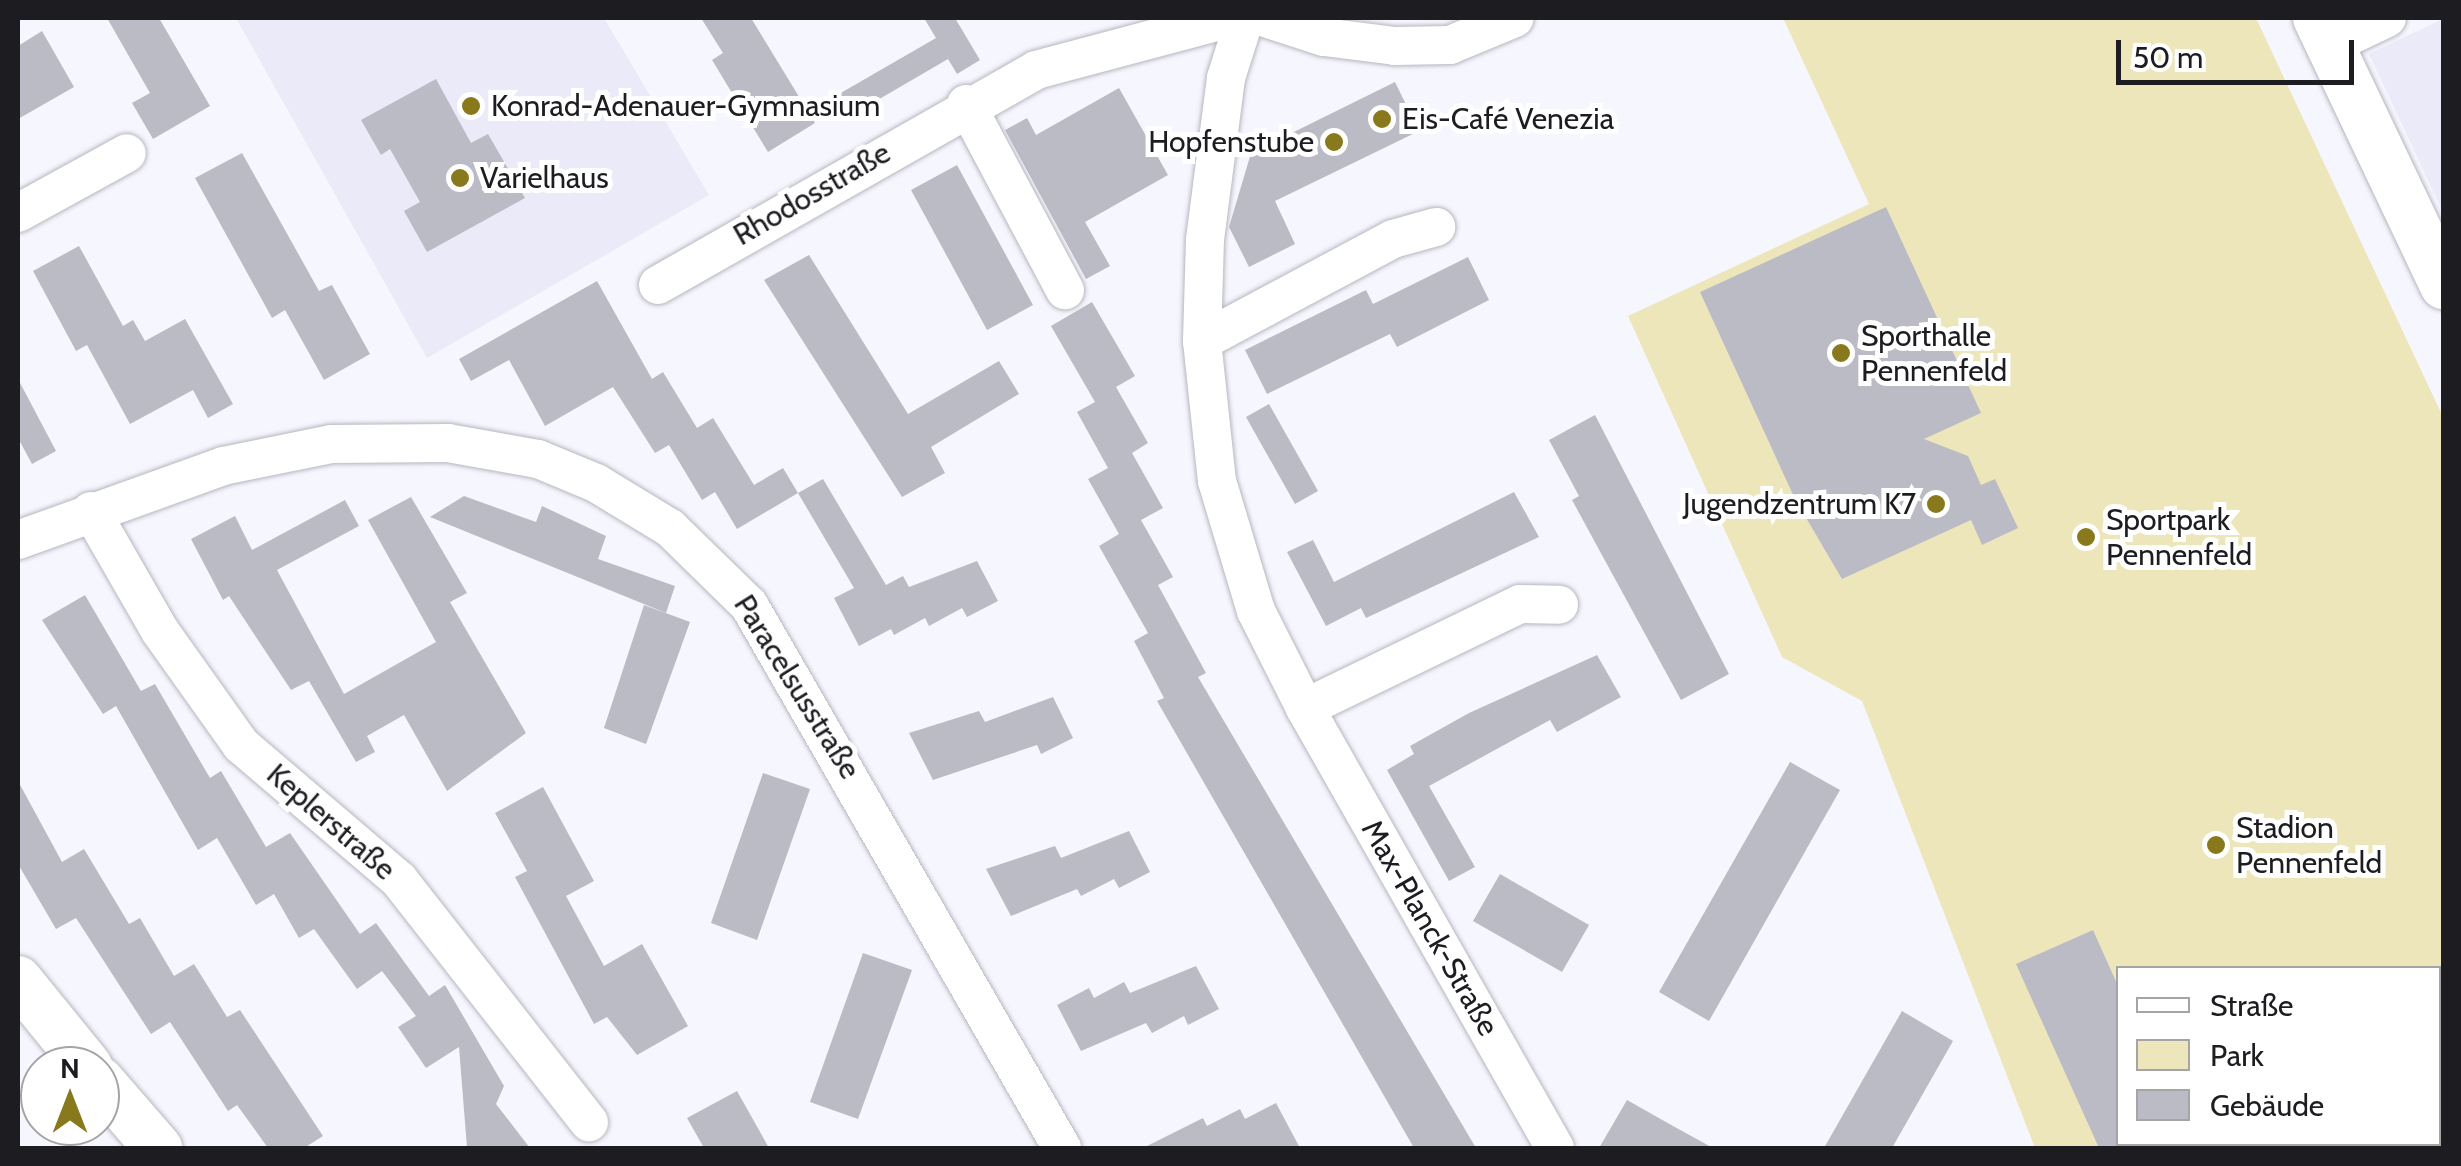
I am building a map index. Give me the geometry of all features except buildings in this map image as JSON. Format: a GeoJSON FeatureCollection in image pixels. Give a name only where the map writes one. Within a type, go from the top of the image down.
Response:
{"type":"FeatureCollection","features":[{"type":"Feature","properties":{"kind":"street","name":"Rhodosstraße"},"geometry":{"type":"LineString","coordinates":[[658,284],[966,104],[1036,70],[1231,18]]}},
{"type":"Feature","properties":{"kind":"street","name":"Max-Planck-Straße"},"geometry":{"type":"LineString","coordinates":[[1245,18],[1211,162],[1202,341],[1217,481],[1256,610],[1305,708],[1554,1148]]}},
{"type":"Feature","properties":{"kind":"street"},"geometry":{"type":"LineString","coordinates":[[1264,18],[1324,37],[1395,46],[1450,45],[1515,18]]}},
{"type":"Feature","properties":{"kind":"street"},"geometry":{"type":"LineString","coordinates":[[2388,18],[2323,31],[2444,284]]}},
{"type":"Feature","properties":{"kind":"street"},"geometry":{"type":"LineString","coordinates":[[966,104],[1064,290]]}},
{"type":"Feature","properties":{"kind":"street"},"geometry":{"type":"LineString","coordinates":[[18,213],[127,152]]}},
{"type":"Feature","properties":{"kind":"street"},"geometry":{"type":"LineString","coordinates":[[1202,341],[1393,239],[1436,227]]}},
{"type":"Feature","properties":{"kind":"street","name":"Paracelsusstraße"},"geometry":{"type":"LineString","coordinates":[[18,540],[90,510],[283,451],[448,443],[538,458],[670,528],[750,605],[1062,1148]]}},
{"type":"Feature","properties":{"kind":"street","name":"Keplerstraße"},"geometry":{"type":"LineString","coordinates":[[90,510],[160,631],[240,744],[399,880],[589,1122]]}},
{"type":"Feature","properties":{"kind":"street"},"geometry":{"type":"LineString","coordinates":[[1305,708],[1520,604],[1559,605]]}},
{"type":"Feature","properties":{"kind":"street"},"geometry":{"type":"LineString","coordinates":[[18,980],[72,1046]]}},
{"type":"Feature","properties":{"kind":"street"},"geometry":{"type":"LineString","coordinates":[[120,1104],[158,1148]]}},
{"type":"Feature","properties":{"kind":"shaded area","name":"Konrad-Adenauer-Gymnasium"},"geometry":{"type":"Polygon","coordinates":[[[236,18],[604,18],[709,195],[427,358],[236,18]]]}},
{"type":"Feature","properties":{"kind":"shaded area"},"geometry":{"type":"Polygon","coordinates":[[[2443,19],[2443,212],[2369,54],[2443,19]]]}},
{"type":"Feature","properties":{"kind":"green space","name":"Sportpark Pennenfeld"},"geometry":{"type":"Polygon","coordinates":[[[1783,18],[2256,18],[2443,417],[2443,1148],[2035,1148],[1862,701],[1782,657],[1628,316],[1869,204],[1783,18]]]}},
{"type":"Feature","properties":{"kind":"place","name":"Konrad-Adenauer-Gymnasium"},"geometry":{"type":"Point","coordinates":[471,106]}},
{"type":"Feature","properties":{"kind":"place","name":"Eis-Café Venezia"},"geometry":{"type":"Point","coordinates":[1382,119]}},
{"type":"Feature","properties":{"kind":"place","name":"Hopfenstube"},"geometry":{"type":"Point","coordinates":[1334,142]}},
{"type":"Feature","properties":{"kind":"place","name":"Varielhaus"},"geometry":{"type":"Point","coordinates":[460,178]}},
{"type":"Feature","properties":{"kind":"place","name":"Sporthalle Pennenfeld"},"geometry":{"type":"Point","coordinates":[1841,353]}},
{"type":"Feature","properties":{"kind":"place","name":"Jugendzentrum K7"},"geometry":{"type":"Point","coordinates":[1936,504]}},
{"type":"Feature","properties":{"kind":"place","name":"Sportpark Pennenfeld"},"geometry":{"type":"Point","coordinates":[2086,537]}},
{"type":"Feature","properties":{"kind":"place","name":"Stadion Pennenfeld"},"geometry":{"type":"Point","coordinates":[2216,845]}}]}
